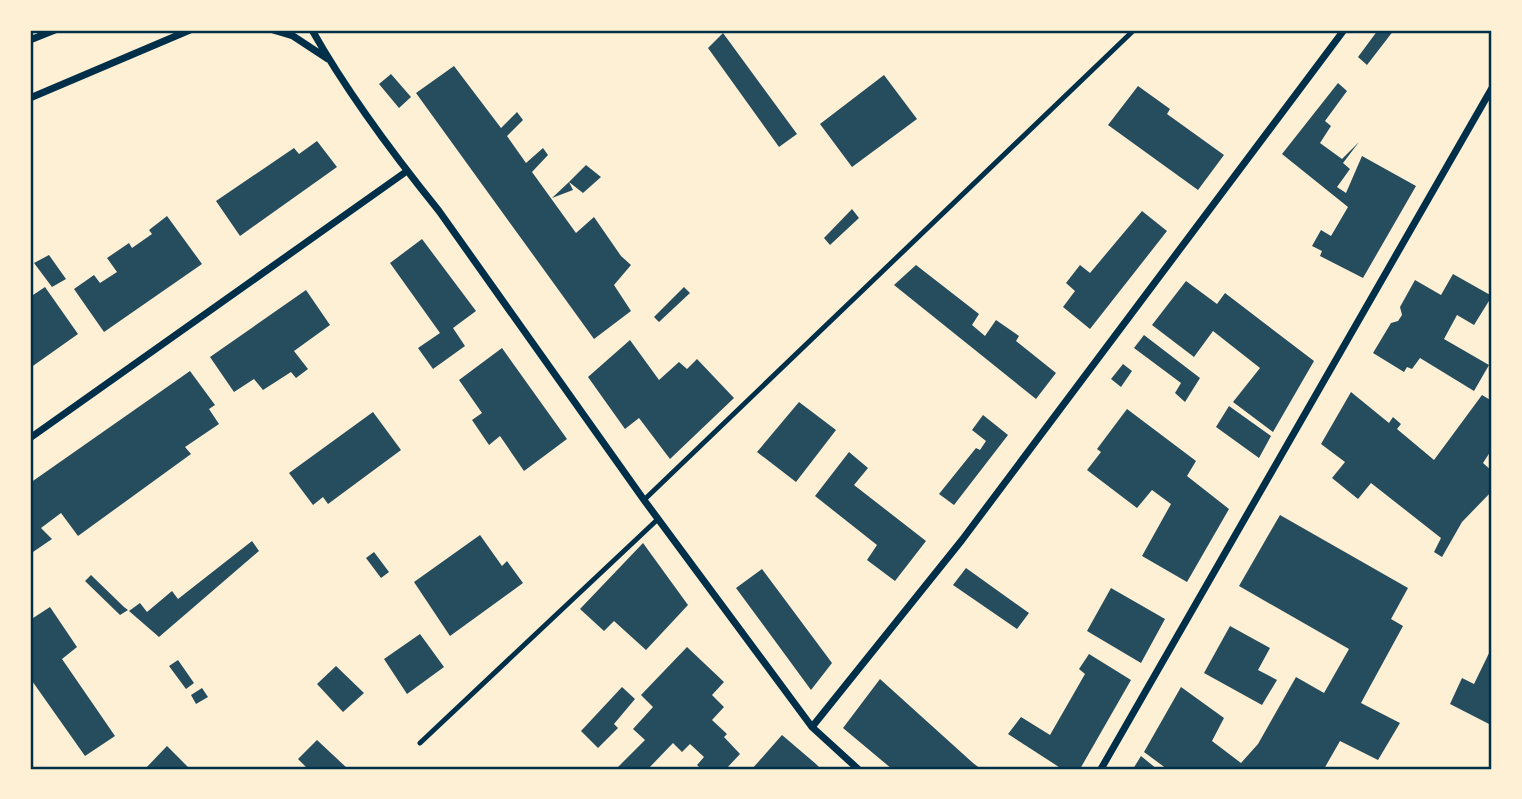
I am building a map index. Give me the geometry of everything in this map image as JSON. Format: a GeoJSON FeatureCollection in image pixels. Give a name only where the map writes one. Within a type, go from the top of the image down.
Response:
{"type":"FeatureCollection","features":[{"type":"Feature","properties":{"kind":"street"},"geometry":{"type":"LineString","coordinates":[[30,40],[55,30]]}},
{"type":"Feature","properties":{"kind":"street"},"geometry":{"type":"LineString","coordinates":[[30,98],[190,30]]}},
{"type":"Feature","properties":{"kind":"street"},"geometry":{"type":"LineString","coordinates":[[273,30],[293,36],[328,59]]}},
{"type":"Feature","properties":{"kind":"street"},"geometry":{"type":"LineString","coordinates":[[312,30],[328,59],[407,171],[439,211],[658,519],[812,727],[858,769]]}},
{"type":"Feature","properties":{"kind":"street"},"geometry":{"type":"LineString","coordinates":[[812,727],[962,540],[1344,30]]}},
{"type":"Feature","properties":{"kind":"street"},"geometry":{"type":"LineString","coordinates":[[1101,769],[1492,88]]}},
{"type":"Feature","properties":{"kind":"street"},"geometry":{"type":"LineString","coordinates":[[30,438],[407,171]]}},
{"type":"Feature","properties":{"kind":"lane"},"geometry":{"type":"LineString","coordinates":[[644,500],[1134,30]]}},
{"type":"Feature","properties":{"kind":"lane"},"geometry":{"type":"LineString","coordinates":[[420,743],[658,519]]}},
{"type":"Feature","properties":{"kind":"building"},"geometry":{"type":"Polygon","coordinates":[[[1378,30],[1394,30],[1367,65],[1358,57],[1378,30]]]}},
{"type":"Feature","properties":{"kind":"building"},"geometry":{"type":"Polygon","coordinates":[[[723,33],[797,134],[779,147],[708,48],[723,33]]]}},
{"type":"Feature","properties":{"kind":"building"},"geometry":{"type":"Polygon","coordinates":[[[454,66],[501,128],[517,112],[523,120],[507,136],[526,163],[543,148],[548,155],[532,172],[576,233],[594,217],[621,256],[631,265],[614,285],[631,311],[594,339],[416,93],[454,66]]]}},
{"type":"Feature","properties":{"kind":"building"},"geometry":{"type":"Polygon","coordinates":[[[391,74],[411,97],[399,108],[379,84],[391,74]]]}},
{"type":"Feature","properties":{"kind":"building"},"geometry":{"type":"Polygon","coordinates":[[[884,75],[917,119],[852,167],[820,124],[884,75]]]}},
{"type":"Feature","properties":{"kind":"building"},"geometry":{"type":"Polygon","coordinates":[[[1338,83],[1347,91],[1325,121],[1331,126],[1320,143],[1342,159],[1359,142],[1343,163],[1350,169],[1337,187],[1346,193],[1362,156],[1416,186],[1363,278],[1320,256],[1322,251],[1312,246],[1321,230],[1331,236],[1348,207],[1282,154],[1338,83]]]}},
{"type":"Feature","properties":{"kind":"building"},"geometry":{"type":"Polygon","coordinates":[[[1138,86],[1170,109],[1167,114],[1224,155],[1198,190],[1108,125],[1138,86]]]}},
{"type":"Feature","properties":{"kind":"building"},"geometry":{"type":"Polygon","coordinates":[[[317,141],[337,167],[240,236],[216,201],[294,148],[299,154],[317,141]]]}},
{"type":"Feature","properties":{"kind":"building"},"geometry":{"type":"Polygon","coordinates":[[[586,165],[601,177],[583,193],[569,182],[586,165]]]}},
{"type":"Feature","properties":{"kind":"building"},"geometry":{"type":"Polygon","coordinates":[[[569,182],[573,190],[552,198],[569,182]]]}},
{"type":"Feature","properties":{"kind":"building"},"geometry":{"type":"Polygon","coordinates":[[[852,209],[859,218],[830,245],[824,238],[852,209]]]}},
{"type":"Feature","properties":{"kind":"building"},"geometry":{"type":"Polygon","coordinates":[[[1142,211],[1167,231],[1090,329],[1063,307],[1075,291],[1066,283],[1080,265],[1090,273],[1142,211]]]}},
{"type":"Feature","properties":{"kind":"building"},"geometry":{"type":"Polygon","coordinates":[[[167,216],[202,264],[104,332],[74,289],[94,275],[100,283],[117,272],[107,258],[129,243],[132,248],[152,234],[149,230],[167,216]]]}},
{"type":"Feature","properties":{"kind":"building"},"geometry":{"type":"Polygon","coordinates":[[[422,239],[476,311],[453,328],[465,346],[433,369],[418,348],[440,333],[390,263],[422,239]]]}},
{"type":"Feature","properties":{"kind":"building"},"geometry":{"type":"Polygon","coordinates":[[[49,255],[66,279],[52,287],[34,263],[49,255]]]}},
{"type":"Feature","properties":{"kind":"building"},"geometry":{"type":"Polygon","coordinates":[[[916,265],[979,314],[972,325],[985,336],[996,320],[1019,336],[1016,341],[1056,373],[1036,399],[894,285],[916,265]]]}},
{"type":"Feature","properties":{"kind":"building"},"geometry":{"type":"Polygon","coordinates":[[[1453,274],[1492,296],[1474,325],[1457,315],[1444,339],[1489,365],[1474,391],[1420,358],[1412,369],[1407,367],[1404,372],[1373,353],[1391,323],[1398,321],[1402,315],[1400,307],[1415,280],[1441,295],[1453,274]]]}},
{"type":"Feature","properties":{"kind":"building"},"geometry":{"type":"Polygon","coordinates":[[[1186,281],[1217,304],[1225,293],[1314,361],[1273,432],[1233,402],[1260,368],[1213,331],[1194,357],[1152,325],[1186,281]]]}},
{"type":"Feature","properties":{"kind":"building"},"geometry":{"type":"Polygon","coordinates":[[[45,287],[78,334],[30,368],[30,297],[45,287]]]}},
{"type":"Feature","properties":{"kind":"building"},"geometry":{"type":"Polygon","coordinates":[[[684,287],[690,293],[659,322],[654,317],[684,287]]]}},
{"type":"Feature","properties":{"kind":"building"},"geometry":{"type":"Polygon","coordinates":[[[306,290],[330,325],[294,351],[308,369],[296,378],[291,372],[263,390],[254,379],[234,392],[210,357],[306,290]]]}},
{"type":"Feature","properties":{"kind":"building"},"geometry":{"type":"Polygon","coordinates":[[[1144,335],[1200,378],[1185,402],[1175,393],[1181,383],[1134,348],[1144,335]]]}},
{"type":"Feature","properties":{"kind":"building"},"geometry":{"type":"Polygon","coordinates":[[[630,340],[659,380],[679,362],[687,369],[697,359],[734,398],[670,459],[639,418],[625,429],[588,377],[630,340]]]}},
{"type":"Feature","properties":{"kind":"building"},"geometry":{"type":"Polygon","coordinates":[[[502,348],[567,439],[524,471],[500,436],[489,445],[472,420],[482,413],[459,380],[502,348]]]}},
{"type":"Feature","properties":{"kind":"building"},"geometry":{"type":"Polygon","coordinates":[[[1123,364],[1132,371],[1121,387],[1111,379],[1123,364]]]}},
{"type":"Feature","properties":{"kind":"building"},"geometry":{"type":"Polygon","coordinates":[[[190,371],[215,405],[209,409],[219,424],[185,447],[191,454],[78,536],[61,513],[41,528],[52,539],[30,554],[30,483],[190,371]]]}},
{"type":"Feature","properties":{"kind":"building"},"geometry":{"type":"Polygon","coordinates":[[[1351,392],[1389,423],[1393,417],[1401,424],[1397,429],[1434,460],[1482,395],[1492,401],[1492,449],[1483,463],[1492,471],[1492,491],[1462,522],[1442,557],[1434,552],[1441,538],[1371,483],[1358,499],[1332,478],[1345,462],[1321,444],[1351,392]]]}},
{"type":"Feature","properties":{"kind":"building"},"geometry":{"type":"Polygon","coordinates":[[[799,402],[836,430],[796,482],[757,452],[799,402]]]}},
{"type":"Feature","properties":{"kind":"building"},"geometry":{"type":"Polygon","coordinates":[[[1229,406],[1271,436],[1259,458],[1216,427],[1229,406]]]}},
{"type":"Feature","properties":{"kind":"building"},"geometry":{"type":"Polygon","coordinates":[[[1127,409],[1196,461],[1187,476],[1229,509],[1187,582],[1142,556],[1171,504],[1152,490],[1137,508],[1087,470],[1101,452],[1097,449],[1127,409]]]}},
{"type":"Feature","properties":{"kind":"building"},"geometry":{"type":"Polygon","coordinates":[[[373,412],[401,450],[328,504],[323,497],[313,505],[289,473],[373,412]]]}},
{"type":"Feature","properties":{"kind":"building"},"geometry":{"type":"Polygon","coordinates":[[[983,415],[1008,435],[954,505],[939,494],[976,448],[980,450],[986,441],[972,430],[983,415]]]}},
{"type":"Feature","properties":{"kind":"building"},"geometry":{"type":"Polygon","coordinates":[[[849,452],[868,468],[854,485],[926,541],[895,581],[867,560],[877,545],[815,496],[849,452]]]}},
{"type":"Feature","properties":{"kind":"building"},"geometry":{"type":"Polygon","coordinates":[[[1280,515],[1408,588],[1391,619],[1403,626],[1361,703],[1400,723],[1378,760],[1340,741],[1324,769],[1167,769],[1144,752],[1181,687],[1224,718],[1212,741],[1241,763],[1258,744],[1296,677],[1324,693],[1349,649],[1239,586],[1280,515]]]}},
{"type":"Feature","properties":{"kind":"building"},"geometry":{"type":"Polygon","coordinates":[[[480,535],[502,566],[507,561],[523,583],[450,636],[414,582],[480,535]]]}},
{"type":"Feature","properties":{"kind":"building"},"geometry":{"type":"Polygon","coordinates":[[[252,541],[259,551],[159,637],[129,611],[140,603],[147,612],[172,591],[178,599],[252,541]]]}},
{"type":"Feature","properties":{"kind":"building"},"geometry":{"type":"Polygon","coordinates":[[[643,543],[688,605],[646,650],[614,621],[604,631],[580,609],[643,543]]]}},
{"type":"Feature","properties":{"kind":"building"},"geometry":{"type":"Polygon","coordinates":[[[374,552],[389,572],[381,578],[366,558],[374,552]]]}},
{"type":"Feature","properties":{"kind":"building"},"geometry":{"type":"Polygon","coordinates":[[[966,568],[1029,613],[1017,629],[953,585],[966,568]]]}},
{"type":"Feature","properties":{"kind":"building"},"geometry":{"type":"Polygon","coordinates":[[[762,569],[832,663],[811,690],[736,588],[762,569]]]}},
{"type":"Feature","properties":{"kind":"building"},"geometry":{"type":"Polygon","coordinates":[[[91,575],[128,610],[120,615],[85,581],[91,575]]]}},
{"type":"Feature","properties":{"kind":"building"},"geometry":{"type":"Polygon","coordinates":[[[1111,588],[1165,619],[1141,663],[1087,631],[1111,588]]]}},
{"type":"Feature","properties":{"kind":"building"},"geometry":{"type":"Polygon","coordinates":[[[50,607],[77,647],[62,659],[115,736],[85,756],[30,678],[30,620],[50,607]]]}},
{"type":"Feature","properties":{"kind":"building"},"geometry":{"type":"Polygon","coordinates":[[[1230,626],[1270,648],[1258,670],[1277,680],[1262,705],[1204,673],[1230,626]]]}},
{"type":"Feature","properties":{"kind":"building"},"geometry":{"type":"Polygon","coordinates":[[[420,634],[444,667],[407,694],[384,659],[420,634]]]}},
{"type":"Feature","properties":{"kind":"building"},"geometry":{"type":"Polygon","coordinates":[[[687,647],[724,682],[712,695],[724,707],[712,720],[727,734],[724,737],[740,754],[726,769],[701,769],[697,765],[704,757],[690,744],[682,752],[673,743],[648,769],[616,769],[645,740],[633,729],[653,707],[641,695],[687,647]]]}},
{"type":"Feature","properties":{"kind":"building"},"geometry":{"type":"Polygon","coordinates":[[[1492,647],[1492,716],[1489,724],[1450,704],[1462,678],[1474,684],[1492,647]]]}},
{"type":"Feature","properties":{"kind":"building"},"geometry":{"type":"Polygon","coordinates":[[[1089,654],[1131,680],[1080,769],[1062,769],[1008,734],[1021,717],[1050,735],[1085,674],[1079,669],[1089,654]]]}},
{"type":"Feature","properties":{"kind":"building"},"geometry":{"type":"Polygon","coordinates":[[[178,660],[194,683],[186,689],[169,666],[178,660]]]}},
{"type":"Feature","properties":{"kind":"building"},"geometry":{"type":"Polygon","coordinates":[[[336,666],[364,693],[343,712],[317,684],[336,666]]]}},
{"type":"Feature","properties":{"kind":"building"},"geometry":{"type":"Polygon","coordinates":[[[880,679],[981,769],[892,769],[843,728],[880,679]]]}},
{"type":"Feature","properties":{"kind":"building"},"geometry":{"type":"Polygon","coordinates":[[[622,687],[635,699],[614,724],[618,728],[598,748],[581,731],[622,687]]]}},
{"type":"Feature","properties":{"kind":"building"},"geometry":{"type":"Polygon","coordinates":[[[202,688],[208,697],[196,704],[191,695],[202,688]]]}},
{"type":"Feature","properties":{"kind":"building"},"geometry":{"type":"Polygon","coordinates":[[[782,735],[816,764],[821,769],[752,769],[782,735]]]}},
{"type":"Feature","properties":{"kind":"building"},"geometry":{"type":"Polygon","coordinates":[[[317,740],[348,769],[308,769],[298,759],[317,740]]]}},
{"type":"Feature","properties":{"kind":"building"},"geometry":{"type":"Polygon","coordinates":[[[167,746],[190,769],[145,769],[167,746]]]}},
{"type":"Feature","properties":{"kind":"building"},"geometry":{"type":"Polygon","coordinates":[[[1141,756],[1157,769],[1133,769],[1141,756]]]}}]}
